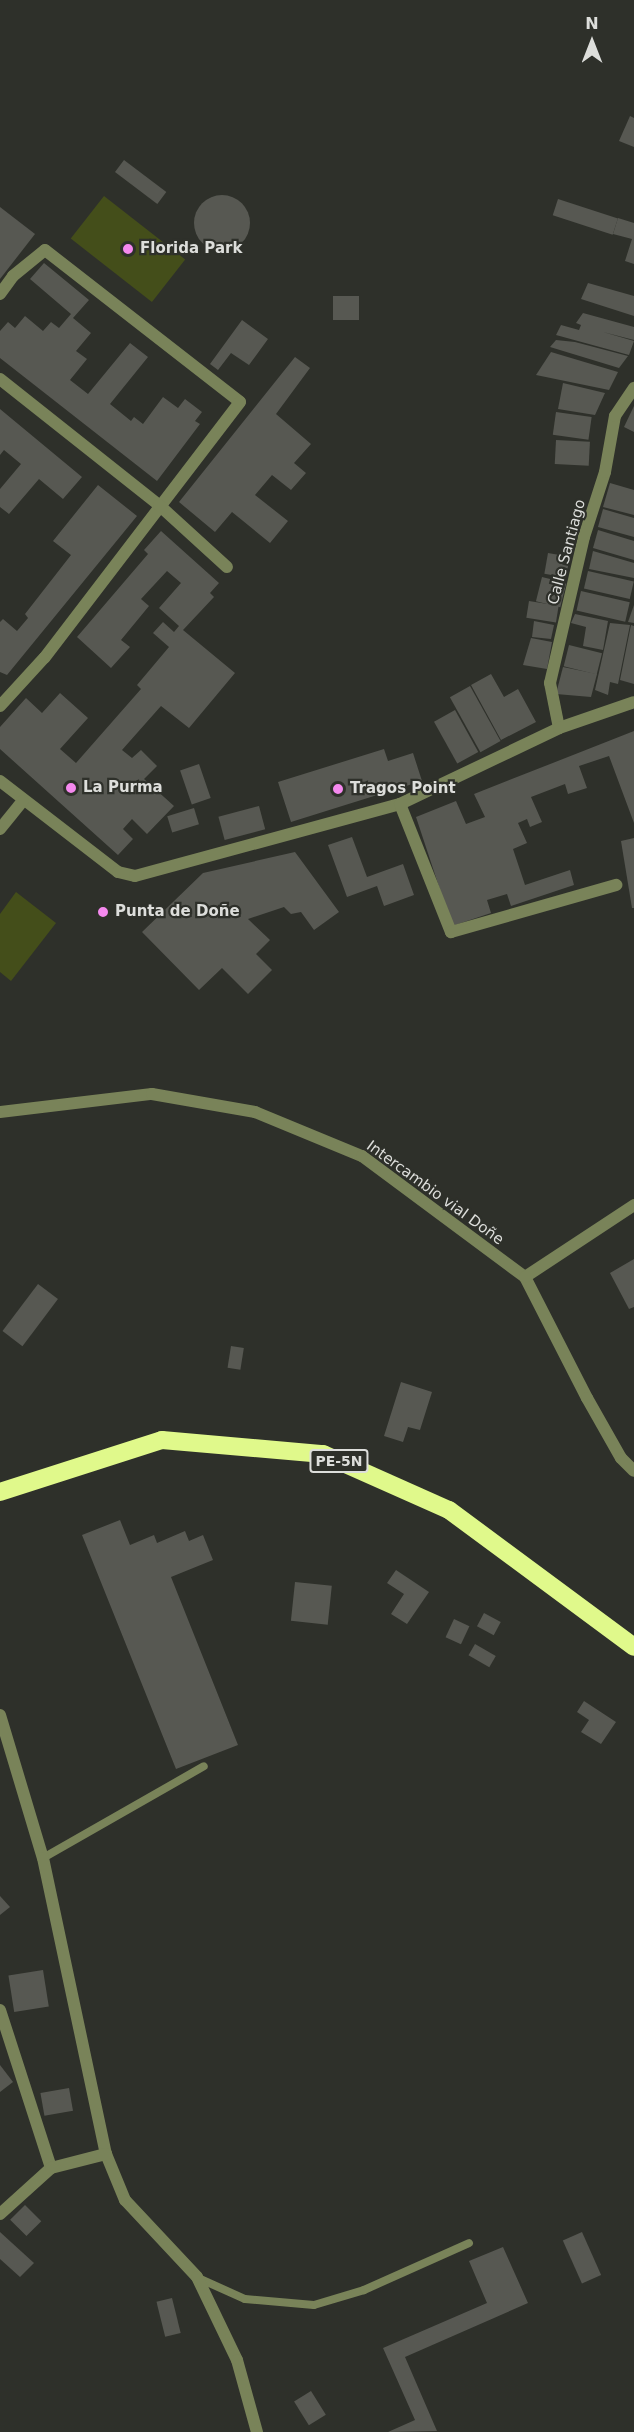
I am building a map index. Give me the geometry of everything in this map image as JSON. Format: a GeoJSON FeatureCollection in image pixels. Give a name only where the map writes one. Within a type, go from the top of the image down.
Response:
{"type":"FeatureCollection","features":[{"type":"Feature","properties":{"kind":"highway","name":"PE-5N"},"geometry":{"type":"LineString","coordinates":[[0,1492],[162,1440],[323,1454],[448,1510],[634,1647]]}},
{"type":"Feature","properties":{"kind":"street"},"geometry":{"type":"LineString","coordinates":[[0,294],[13,276],[45,250],[240,402],[44,658],[0,706]]}},
{"type":"Feature","properties":{"kind":"street"},"geometry":{"type":"LineString","coordinates":[[0,379],[159,506],[227,567]]}},
{"type":"Feature","properties":{"kind":"street","name":"Calle Santiago"},"geometry":{"type":"LineString","coordinates":[[559,728],[550,683],[584,537],[605,472],[615,416],[633,392]]}},
{"type":"Feature","properties":{"kind":"street"},"geometry":{"type":"LineString","coordinates":[[0,781],[118,872],[151,873],[400,804],[559,728],[634,702]]}},
{"type":"Feature","properties":{"kind":"street"},"geometry":{"type":"LineString","coordinates":[[0,829],[23,801]]}},
{"type":"Feature","properties":{"kind":"street"},"geometry":{"type":"LineString","coordinates":[[400,804],[451,932],[616,885]]}},
{"type":"Feature","properties":{"kind":"street","name":"Intercambio vial Doñe"},"geometry":{"type":"LineString","coordinates":[[0,1112],[152,1094],[255,1112],[362,1156],[525,1277],[587,1398],[621,1458],[634,1471]]}},
{"type":"Feature","properties":{"kind":"street"},"geometry":{"type":"LineString","coordinates":[[525,1277],[634,1205]]}},
{"type":"Feature","properties":{"kind":"street"},"geometry":{"type":"LineString","coordinates":[[0,1715],[43,1858],[106,2154],[125,2200],[197,2277],[237,2360],[257,2432]]}},
{"type":"Feature","properties":{"kind":"street"},"geometry":{"type":"LineString","coordinates":[[0,2010],[51,2168]]}},
{"type":"Feature","properties":{"kind":"street"},"geometry":{"type":"LineString","coordinates":[[0,2214],[51,2168],[106,2154]]}},
{"type":"Feature","properties":{"kind":"lane"},"geometry":{"type":"LineString","coordinates":[[43,1858],[204,1767]]}},
{"type":"Feature","properties":{"kind":"lane"},"geometry":{"type":"LineString","coordinates":[[197,2277],[245,2299],[314,2305],[373,2286],[469,2243]]}},
{"type":"Feature","properties":{"kind":"green space","name":"Florida Park"},"geometry":{"type":"Polygon","coordinates":[[[104,196],[185,259],[152,302],[71,239],[104,196]]]}},
{"type":"Feature","properties":{"kind":"green space"},"geometry":{"type":"Polygon","coordinates":[[[16,892],[56,923],[11,981],[0,972],[0,914],[16,892]]]}},
{"type":"Feature","properties":{"kind":"building"},"geometry":{"type":"Polygon","coordinates":[[[630,116],[634,118],[634,147],[619,141],[630,116]]]}},
{"type":"Feature","properties":{"kind":"building"},"geometry":{"type":"Polygon","coordinates":[[[124,160],[166,192],[157,204],[115,172],[124,160]]]}},
{"type":"Feature","properties":{"kind":"building"},"geometry":{"type":"Polygon","coordinates":[[[216,195],[228,195],[238,199],[246,207],[250,223],[246,239],[238,247],[228,251],[216,251],[206,247],[198,239],[194,229],[194,217],[198,207],[206,199],[216,195]]]}},
{"type":"Feature","properties":{"kind":"building"},"geometry":{"type":"Polygon","coordinates":[[[558,199],[618,218],[613,235],[553,215],[558,199]]]}},
{"type":"Feature","properties":{"kind":"building"},"geometry":{"type":"Polygon","coordinates":[[[0,207],[35,234],[0,279],[0,207]]]}},
{"type":"Feature","properties":{"kind":"building"},"geometry":{"type":"Polygon","coordinates":[[[618,218],[634,223],[634,264],[625,261],[632,239],[613,234],[618,218]]]}},
{"type":"Feature","properties":{"kind":"building"},"geometry":{"type":"Polygon","coordinates":[[[44,263],[89,300],[73,318],[91,333],[76,351],[87,359],[70,380],[88,394],[130,343],[148,357],[110,404],[131,421],[134,417],[143,424],[163,397],[178,408],[185,399],[202,412],[195,421],[200,424],[157,481],[0,358],[0,331],[8,322],[15,328],[25,316],[43,331],[51,322],[59,328],[71,314],[30,279],[44,263]]]}},
{"type":"Feature","properties":{"kind":"building"},"geometry":{"type":"Polygon","coordinates":[[[588,283],[634,296],[634,316],[581,299],[588,283]]]}},
{"type":"Feature","properties":{"kind":"building"},"geometry":{"type":"Polygon","coordinates":[[[333,296],[359,296],[359,320],[333,320],[333,296]]]}},
{"type":"Feature","properties":{"kind":"building"},"geometry":{"type":"Polygon","coordinates":[[[583,313],[634,327],[634,340],[603,332],[634,341],[629,355],[556,335],[561,325],[579,330],[581,325],[576,323],[583,313]]]}},
{"type":"Feature","properties":{"kind":"building"},"geometry":{"type":"Polygon","coordinates":[[[242,320],[268,339],[249,365],[231,353],[218,370],[210,364],[242,320]]]}},
{"type":"Feature","properties":{"kind":"building"},"geometry":{"type":"Polygon","coordinates":[[[556,340],[575,342],[628,356],[619,368],[550,347],[556,340]]]}},
{"type":"Feature","properties":{"kind":"building"},"geometry":{"type":"Polygon","coordinates":[[[551,352],[618,372],[609,390],[536,375],[551,352]]]}},
{"type":"Feature","properties":{"kind":"building"},"geometry":{"type":"Polygon","coordinates":[[[295,357],[310,368],[276,414],[311,444],[294,463],[306,473],[291,490],[272,475],[255,495],[288,521],[270,543],[232,512],[215,532],[179,502],[295,357]]]}},
{"type":"Feature","properties":{"kind":"building"},"geometry":{"type":"Polygon","coordinates":[[[563,383],[605,393],[595,415],[558,409],[563,383]]]}},
{"type":"Feature","properties":{"kind":"building"},"geometry":{"type":"Polygon","coordinates":[[[634,406],[634,432],[624,427],[634,406]]]}},
{"type":"Feature","properties":{"kind":"building"},"geometry":{"type":"Polygon","coordinates":[[[0,409],[82,477],[63,499],[39,479],[9,514],[0,507],[0,489],[21,464],[4,450],[0,455],[0,409]]]}},
{"type":"Feature","properties":{"kind":"building"},"geometry":{"type":"Polygon","coordinates":[[[556,412],[592,417],[588,440],[553,435],[556,412]]]}},
{"type":"Feature","properties":{"kind":"building"},"geometry":{"type":"Polygon","coordinates":[[[556,440],[590,442],[589,466],[555,464],[556,440]]]}},
{"type":"Feature","properties":{"kind":"building"},"geometry":{"type":"Polygon","coordinates":[[[610,483],[634,490],[634,515],[603,507],[610,483]]]}},
{"type":"Feature","properties":{"kind":"building"},"geometry":{"type":"Polygon","coordinates":[[[98,485],[137,516],[7,675],[0,672],[0,622],[3,619],[17,631],[28,618],[25,614],[71,555],[53,541],[98,485]]]}},
{"type":"Feature","properties":{"kind":"building"},"geometry":{"type":"Polygon","coordinates":[[[603,509],[634,518],[634,537],[598,527],[603,509]]]}},
{"type":"Feature","properties":{"kind":"building"},"geometry":{"type":"Polygon","coordinates":[[[598,530],[634,541],[634,560],[593,548],[598,530]]]}},
{"type":"Feature","properties":{"kind":"building"},"geometry":{"type":"Polygon","coordinates":[[[161,531],[219,583],[210,593],[214,597],[183,630],[235,673],[189,728],[161,706],[122,750],[132,758],[141,750],[157,766],[144,779],[174,806],[147,834],[132,819],[123,829],[133,839],[118,855],[0,749],[0,727],[26,698],[42,713],[60,693],[88,718],[60,749],[76,763],[141,689],[137,685],[169,647],[153,633],[163,622],[174,632],[179,626],[159,608],[181,583],[167,571],[141,599],[149,606],[121,640],[130,647],[111,668],[77,637],[148,554],[144,550],[161,531]]]}},
{"type":"Feature","properties":{"kind":"building"},"geometry":{"type":"Polygon","coordinates":[[[593,551],[634,563],[634,578],[589,569],[593,551]]]}},
{"type":"Feature","properties":{"kind":"building"},"geometry":{"type":"Polygon","coordinates":[[[548,553],[570,557],[566,578],[544,574],[548,553]]]}},
{"type":"Feature","properties":{"kind":"building"},"geometry":{"type":"Polygon","coordinates":[[[588,571],[634,582],[630,599],[584,589],[588,571]]]}},
{"type":"Feature","properties":{"kind":"building"},"geometry":{"type":"Polygon","coordinates":[[[542,577],[566,583],[560,607],[536,601],[542,577]]]}},
{"type":"Feature","properties":{"kind":"building"},"geometry":{"type":"Polygon","coordinates":[[[581,591],[630,602],[625,622],[577,610],[581,591]]]}},
{"type":"Feature","properties":{"kind":"building"},"geometry":{"type":"Polygon","coordinates":[[[529,601],[559,606],[556,622],[526,618],[529,601]]]}},
{"type":"Feature","properties":{"kind":"building"},"geometry":{"type":"Polygon","coordinates":[[[634,605],[634,623],[628,622],[634,605]]]}},
{"type":"Feature","properties":{"kind":"building"},"geometry":{"type":"Polygon","coordinates":[[[575,614],[608,621],[603,650],[583,646],[586,627],[571,623],[575,614]]]}},
{"type":"Feature","properties":{"kind":"building"},"geometry":{"type":"Polygon","coordinates":[[[534,621],[554,625],[551,639],[532,637],[534,621]]]}},
{"type":"Feature","properties":{"kind":"building"},"geometry":{"type":"Polygon","coordinates":[[[610,623],[630,625],[618,684],[610,682],[608,695],[595,690],[610,623]]]}},
{"type":"Feature","properties":{"kind":"building"},"geometry":{"type":"Polygon","coordinates":[[[631,625],[634,626],[634,684],[620,680],[631,625]]]}},
{"type":"Feature","properties":{"kind":"building"},"geometry":{"type":"Polygon","coordinates":[[[531,638],[552,642],[547,669],[523,665],[531,638]]]}},
{"type":"Feature","properties":{"kind":"building"},"geometry":{"type":"Polygon","coordinates":[[[569,645],[602,653],[597,675],[564,666],[569,645]]]}},
{"type":"Feature","properties":{"kind":"building"},"geometry":{"type":"Polygon","coordinates":[[[563,667],[597,674],[591,697],[556,694],[563,667]]]}},
{"type":"Feature","properties":{"kind":"building"},"geometry":{"type":"Polygon","coordinates":[[[491,674],[504,697],[518,689],[536,722],[501,740],[471,685],[491,674]]]}},
{"type":"Feature","properties":{"kind":"building"},"geometry":{"type":"Polygon","coordinates":[[[470,686],[501,741],[480,752],[450,697],[470,686]]]}},
{"type":"Feature","properties":{"kind":"building"},"geometry":{"type":"Polygon","coordinates":[[[455,710],[478,752],[457,764],[434,722],[455,710]]]}},
{"type":"Feature","properties":{"kind":"building"},"geometry":{"type":"Polygon","coordinates":[[[634,731],[634,823],[609,756],[579,766],[587,788],[568,794],[565,784],[531,797],[542,822],[530,827],[527,819],[518,823],[527,843],[513,849],[525,885],[570,870],[574,885],[511,906],[507,894],[487,900],[491,913],[452,926],[416,817],[456,801],[466,824],[485,817],[474,794],[634,731]]]}},
{"type":"Feature","properties":{"kind":"building"},"geometry":{"type":"Polygon","coordinates":[[[384,749],[388,761],[413,753],[422,781],[291,822],[278,782],[384,749]]]}},
{"type":"Feature","properties":{"kind":"building"},"geometry":{"type":"Polygon","coordinates":[[[199,764],[211,798],[192,805],[180,771],[199,764]]]}},
{"type":"Feature","properties":{"kind":"building"},"geometry":{"type":"Polygon","coordinates":[[[259,806],[265,829],[225,840],[218,817],[259,806]]]}},
{"type":"Feature","properties":{"kind":"building"},"geometry":{"type":"Polygon","coordinates":[[[194,808],[199,824],[172,832],[167,816],[194,808]]]}},
{"type":"Feature","properties":{"kind":"building"},"geometry":{"type":"Polygon","coordinates":[[[352,837],[367,877],[403,864],[414,895],[384,906],[377,886],[347,897],[328,845],[352,837]]]}},
{"type":"Feature","properties":{"kind":"building"},"geometry":{"type":"Polygon","coordinates":[[[634,838],[634,908],[632,908],[621,841],[634,838]]]}},
{"type":"Feature","properties":{"kind":"building"},"geometry":{"type":"Polygon","coordinates":[[[295,852],[339,912],[314,930],[301,912],[291,914],[284,907],[248,919],[270,940],[256,954],[272,970],[248,994],[222,968],[199,990],[142,932],[203,873],[295,852]]]}},
{"type":"Feature","properties":{"kind":"building"},"geometry":{"type":"Polygon","coordinates":[[[634,1259],[634,1307],[629,1309],[610,1273],[634,1259]]]}},
{"type":"Feature","properties":{"kind":"building"},"geometry":{"type":"Polygon","coordinates":[[[38,1284],[58,1299],[22,1346],[2,1331],[38,1284]]]}},
{"type":"Feature","properties":{"kind":"building"},"geometry":{"type":"Polygon","coordinates":[[[231,1346],[244,1348],[240,1370],[228,1368],[231,1346]]]}},
{"type":"Feature","properties":{"kind":"building"},"geometry":{"type":"Polygon","coordinates":[[[401,1382],[432,1392],[420,1430],[408,1427],[403,1442],[384,1436],[401,1382]]]}},
{"type":"Feature","properties":{"kind":"building"},"geometry":{"type":"Polygon","coordinates":[[[120,1520],[130,1545],[154,1535],[157,1543],[185,1531],[189,1541],[203,1535],[213,1560],[171,1577],[238,1745],[176,1769],[82,1535],[120,1520]]]}},
{"type":"Feature","properties":{"kind":"building"},"geometry":{"type":"Polygon","coordinates":[[[396,1570],[429,1592],[407,1624],[391,1614],[404,1594],[387,1583],[396,1570]]]}},
{"type":"Feature","properties":{"kind":"building"},"geometry":{"type":"Polygon","coordinates":[[[295,1582],[332,1586],[328,1625],[291,1621],[295,1582]]]}},
{"type":"Feature","properties":{"kind":"building"},"geometry":{"type":"Polygon","coordinates":[[[484,1613],[501,1622],[494,1635],[477,1626],[484,1613]]]}},
{"type":"Feature","properties":{"kind":"building"},"geometry":{"type":"Polygon","coordinates":[[[454,1619],[469,1626],[461,1644],[446,1637],[454,1619]]]}},
{"type":"Feature","properties":{"kind":"building"},"geometry":{"type":"Polygon","coordinates":[[[475,1644],[496,1656],[489,1667],[468,1655],[475,1644]]]}},
{"type":"Feature","properties":{"kind":"building"},"geometry":{"type":"Polygon","coordinates":[[[584,1701],[616,1722],[601,1744],[581,1732],[589,1720],[577,1712],[584,1701]]]}},
{"type":"Feature","properties":{"kind":"building"},"geometry":{"type":"Polygon","coordinates":[[[0,1896],[10,1907],[0,1915],[0,1896]]]}},
{"type":"Feature","properties":{"kind":"building"},"geometry":{"type":"Polygon","coordinates":[[[43,1970],[49,2007],[14,2012],[8,1975],[43,1970]]]}},
{"type":"Feature","properties":{"kind":"building"},"geometry":{"type":"Polygon","coordinates":[[[0,2065],[13,2082],[0,2092],[0,2065]]]}},
{"type":"Feature","properties":{"kind":"building"},"geometry":{"type":"Polygon","coordinates":[[[69,2088],[73,2111],[44,2116],[40,2093],[69,2088]]]}},
{"type":"Feature","properties":{"kind":"building"},"geometry":{"type":"Polygon","coordinates":[[[25,2205],[41,2221],[26,2236],[10,2220],[25,2205]]]}},
{"type":"Feature","properties":{"kind":"building"},"geometry":{"type":"Polygon","coordinates":[[[0,2232],[34,2263],[20,2277],[0,2259],[0,2232]]]}},
{"type":"Feature","properties":{"kind":"building"},"geometry":{"type":"Polygon","coordinates":[[[582,2232],[601,2275],[582,2283],[563,2241],[582,2232]]]}},
{"type":"Feature","properties":{"kind":"building"},"geometry":{"type":"Polygon","coordinates":[[[503,2247],[528,2303],[405,2357],[437,2431],[388,2432],[415,2420],[383,2348],[487,2303],[469,2261],[503,2247]]]}},
{"type":"Feature","properties":{"kind":"building"},"geometry":{"type":"Polygon","coordinates":[[[172,2298],[181,2333],[165,2337],[156,2302],[172,2298]]]}},
{"type":"Feature","properties":{"kind":"building"},"geometry":{"type":"Polygon","coordinates":[[[311,2391],[326,2415],[309,2425],[294,2402],[311,2391]]]}},
{"type":"Feature","properties":{"kind":"place","name":"Florida Park"},"geometry":{"type":"Point","coordinates":[128,249]}},
{"type":"Feature","properties":{"kind":"place","name":"La Purma"},"geometry":{"type":"Point","coordinates":[71,788]}},
{"type":"Feature","properties":{"kind":"place","name":"Tragos Point"},"geometry":{"type":"Point","coordinates":[338,789]}},
{"type":"Feature","properties":{"kind":"place","name":"Punta de Doñe"},"geometry":{"type":"Point","coordinates":[103,912]}}]}
